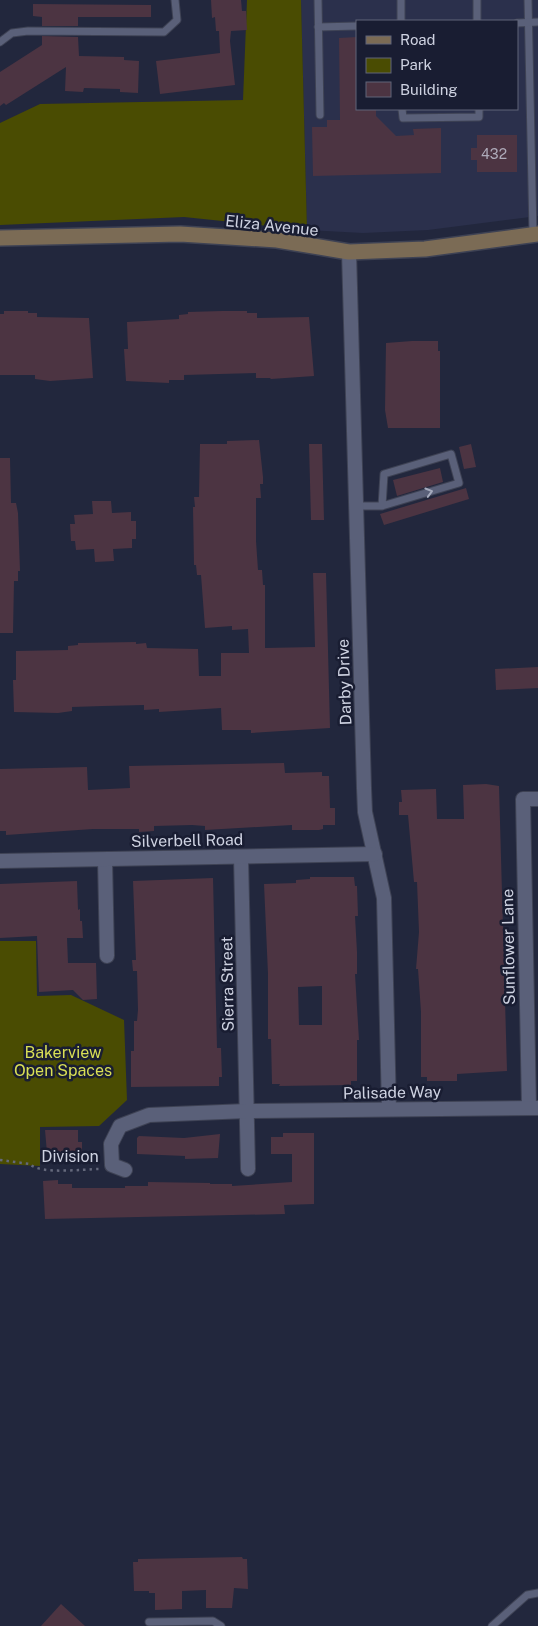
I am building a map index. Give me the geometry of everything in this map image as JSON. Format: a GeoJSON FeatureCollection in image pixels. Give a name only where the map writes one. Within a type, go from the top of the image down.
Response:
{"type":"FeatureCollection","features":[{"type":"Feature","properties":{"kind":"street","name":"Eliza Avenue"},"geometry":{"type":"LineString","coordinates":[[0,238],[180,234],[278,240],[349,252],[425,249],[536,234]]}},
{"type":"Feature","properties":{"kind":"street","name":"Darby Drive"},"geometry":{"type":"LineString","coordinates":[[349,252],[365,812],[384,898],[389,1109]]}},
{"type":"Feature","properties":{"kind":"street","name":"Sunflower Lane"},"geometry":{"type":"LineString","coordinates":[[534,1108],[523,799],[538,799]]}},
{"type":"Feature","properties":{"kind":"street","name":"Silverbell Road"},"geometry":{"type":"LineString","coordinates":[[0,861],[375,854]]}},
{"type":"Feature","properties":{"kind":"street","name":"Sierra Street"},"geometry":{"type":"LineString","coordinates":[[241,857],[247,1111]]}},
{"type":"Feature","properties":{"kind":"street"},"geometry":{"type":"LineString","coordinates":[[104,860],[107,956]]}},
{"type":"Feature","properties":{"kind":"street","name":"Palisade Way"},"geometry":{"type":"LineString","coordinates":[[112,1164],[111,1144],[120,1126],[149,1114],[534,1108]]}},
{"type":"Feature","properties":{"kind":"street"},"geometry":{"type":"LineString","coordinates":[[247,1111],[248,1169]]}},
{"type":"Feature","properties":{"kind":"street"},"geometry":{"type":"LineString","coordinates":[[112,1164],[125,1170]]}},
{"type":"Feature","properties":{"kind":"lane"},"geometry":{"type":"LineString","coordinates":[[0,42],[12,34],[28,31],[164,32],[177,20],[175,0],[168,0]]}},
{"type":"Feature","properties":{"kind":"lane"},"geometry":{"type":"LineString","coordinates":[[318,0],[320,115]]}},
{"type":"Feature","properties":{"kind":"lane"},"geometry":{"type":"LineString","coordinates":[[401,0],[401,20]]}},
{"type":"Feature","properties":{"kind":"lane"},"geometry":{"type":"LineString","coordinates":[[477,0],[477,20]]}},
{"type":"Feature","properties":{"kind":"lane"},"geometry":{"type":"LineString","coordinates":[[528,0],[536,234]]}},
{"type":"Feature","properties":{"kind":"lane"},"geometry":{"type":"LineString","coordinates":[[518,23],[538,22]]}},
{"type":"Feature","properties":{"kind":"lane"},"geometry":{"type":"LineString","coordinates":[[318,26],[356,26]]}},
{"type":"Feature","properties":{"kind":"lane"},"geometry":{"type":"LineString","coordinates":[[529,37],[538,36]]}},
{"type":"Feature","properties":{"kind":"lane"},"geometry":{"type":"LineString","coordinates":[[402,110],[403,118],[479,117],[479,110]]}},
{"type":"Feature","properties":{"kind":"lane"},"geometry":{"type":"LineString","coordinates":[[357,506],[382,506],[459,483],[451,454],[384,474],[382,506]]}},
{"type":"Feature","properties":{"kind":"lane"},"geometry":{"type":"LineString","coordinates":[[493,1626],[527,1595],[538,1593]]}},
{"type":"Feature","properties":{"kind":"lane"},"geometry":{"type":"LineString","coordinates":[[149,1622],[213,1621],[221,1626]]}},
{"type":"Feature","properties":{"kind":"path","name":"Division"},"geometry":{"type":"LineString","coordinates":[[0,1160],[30,1164],[34,1168],[45,1170],[104,1169],[112,1164]]}},
{"type":"Feature","properties":{"kind":"shaded area"},"geometry":{"type":"Polygon","coordinates":[[[301,0],[538,0],[538,216],[428,230],[363,233],[307,230],[301,0]]]}},
{"type":"Feature","properties":{"kind":"green space"},"geometry":{"type":"Polygon","coordinates":[[[247,0],[301,0],[307,230],[184,217],[0,225],[0,123],[40,104],[243,100],[247,0]]]}},
{"type":"Feature","properties":{"kind":"green space","name":"Bakerview Open Spaces"},"geometry":{"type":"Polygon","coordinates":[[[0,941],[36,941],[37,996],[71,995],[124,1020],[127,1100],[99,1126],[40,1127],[40,1166],[0,1164],[0,941]]]}},
{"type":"Feature","properties":{"kind":"building"},"geometry":{"type":"Polygon","coordinates":[[[211,0],[241,0],[242,11],[246,11],[247,30],[231,31],[230,41],[235,85],[160,94],[156,61],[220,53],[219,31],[216,31],[215,17],[212,18],[211,0]]]}},
{"type":"Feature","properties":{"kind":"building"},"geometry":{"type":"Polygon","coordinates":[[[33,4],[151,5],[151,17],[78,17],[78,26],[42,26],[42,17],[33,16],[33,4]]]}},
{"type":"Feature","properties":{"kind":"building"},"geometry":{"type":"Polygon","coordinates":[[[42,36],[78,37],[79,56],[124,57],[124,60],[139,61],[138,93],[120,92],[120,89],[84,88],[83,92],[65,91],[66,67],[6,105],[4,103],[0,106],[0,72],[42,45],[42,36]]]}},
{"type":"Feature","properties":{"kind":"building"},"geometry":{"type":"Polygon","coordinates":[[[356,37],[356,110],[376,110],[376,116],[396,136],[414,135],[413,129],[441,128],[441,173],[313,176],[312,127],[327,127],[327,120],[340,120],[339,38],[356,37]]]}},
{"type":"Feature","properties":{"kind":"building"},"geometry":{"type":"Polygon","coordinates":[[[477,135],[517,135],[517,172],[477,172],[477,160],[471,160],[471,148],[477,148],[477,135]]]}},
{"type":"Feature","properties":{"kind":"building"},"geometry":{"type":"Polygon","coordinates":[[[4,311],[28,311],[28,313],[37,313],[37,317],[89,318],[93,378],[50,381],[35,379],[35,375],[0,375],[0,314],[4,314],[4,311]]]}},
{"type":"Feature","properties":{"kind":"building"},"geometry":{"type":"Polygon","coordinates":[[[188,312],[257,313],[257,318],[309,317],[314,376],[271,379],[256,378],[256,373],[184,375],[184,380],[169,380],[169,383],[126,381],[124,349],[128,349],[127,322],[179,319],[179,315],[188,314],[188,312]]]}},
{"type":"Feature","properties":{"kind":"building"},"geometry":{"type":"Polygon","coordinates":[[[438,341],[438,351],[440,351],[440,428],[388,428],[385,410],[386,343],[438,341]]]}},
{"type":"Feature","properties":{"kind":"building"},"geometry":{"type":"Polygon","coordinates":[[[259,440],[263,484],[260,484],[261,498],[256,498],[256,541],[258,570],[262,570],[263,585],[265,585],[265,648],[315,647],[313,573],[326,573],[330,728],[251,733],[251,730],[222,730],[221,708],[159,712],[159,709],[144,710],[144,705],[72,707],[72,711],[58,713],[14,712],[13,680],[16,680],[16,651],[68,650],[68,646],[78,645],[78,643],[136,642],[136,644],[146,643],[147,648],[198,649],[199,676],[221,676],[221,653],[249,653],[248,629],[232,630],[232,626],[205,628],[201,575],[197,575],[196,565],[194,565],[193,507],[195,507],[194,497],[199,497],[200,444],[227,444],[227,441],[259,440]]]}},
{"type":"Feature","properties":{"kind":"building"},"geometry":{"type":"Polygon","coordinates":[[[309,444],[322,444],[324,520],[311,520],[309,444]]]}},
{"type":"Feature","properties":{"kind":"building"},"geometry":{"type":"Polygon","coordinates":[[[471,444],[476,467],[464,469],[459,447],[471,444]]]}},
{"type":"Feature","properties":{"kind":"building"},"geometry":{"type":"Polygon","coordinates":[[[0,458],[10,458],[11,503],[16,503],[18,513],[20,571],[18,571],[18,581],[14,581],[13,633],[0,633],[0,458]]]}},
{"type":"Feature","properties":{"kind":"building"},"geometry":{"type":"Polygon","coordinates":[[[440,468],[443,482],[397,496],[393,480],[440,468]]]}},
{"type":"Feature","properties":{"kind":"building"},"geometry":{"type":"Polygon","coordinates":[[[466,488],[469,499],[384,525],[380,514],[466,488]]]}},
{"type":"Feature","properties":{"kind":"building"},"geometry":{"type":"Polygon","coordinates":[[[92,501],[111,501],[112,513],[131,512],[131,521],[136,521],[136,539],[132,539],[132,548],[113,549],[114,561],[95,562],[94,549],[76,550],[75,541],[71,541],[70,524],[75,524],[74,515],[93,514],[92,501]]]}},
{"type":"Feature","properties":{"kind":"building"},"geometry":{"type":"Polygon","coordinates":[[[538,667],[538,688],[496,690],[495,669],[538,667]]]}},
{"type":"Feature","properties":{"kind":"building"},"geometry":{"type":"Polygon","coordinates":[[[284,763],[285,773],[322,772],[322,776],[329,776],[330,808],[335,808],[335,825],[323,825],[323,829],[319,830],[292,830],[292,825],[205,830],[205,826],[192,825],[154,826],[154,831],[139,832],[139,829],[93,829],[6,835],[6,831],[0,831],[0,769],[87,767],[88,790],[130,788],[129,766],[284,763]]]}},
{"type":"Feature","properties":{"kind":"building"},"geometry":{"type":"Polygon","coordinates":[[[486,784],[499,786],[507,1071],[457,1074],[457,1081],[427,1081],[427,1077],[421,1077],[421,1012],[418,969],[416,969],[419,932],[417,882],[414,882],[408,815],[399,815],[399,802],[402,802],[401,790],[436,789],[437,819],[464,819],[463,785],[486,784]]]}},
{"type":"Feature","properties":{"kind":"building"},"geometry":{"type":"Polygon","coordinates":[[[310,877],[354,877],[355,886],[357,886],[358,916],[355,916],[357,974],[355,974],[359,1040],[357,1040],[357,1081],[351,1081],[351,1085],[279,1086],[280,1084],[272,1084],[271,1039],[268,1039],[268,974],[264,884],[296,883],[296,880],[310,879],[310,877]],[[322,986],[298,987],[299,1025],[322,1025],[322,986]]]}},
{"type":"Feature","properties":{"kind":"building"},"geometry":{"type":"Polygon","coordinates":[[[213,878],[217,1048],[221,1048],[222,1077],[219,1077],[219,1086],[131,1087],[131,1051],[134,1051],[134,1021],[137,1021],[138,1010],[137,971],[133,971],[132,960],[136,960],[133,881],[213,878]]]}},
{"type":"Feature","properties":{"kind":"building"},"geometry":{"type":"Polygon","coordinates":[[[77,881],[78,910],[80,909],[83,938],[67,938],[68,963],[96,963],[97,999],[83,1000],[73,990],[39,992],[37,936],[0,938],[0,884],[77,881]]]}},
{"type":"Feature","properties":{"kind":"building"},"geometry":{"type":"Polygon","coordinates":[[[45,1130],[78,1130],[78,1142],[82,1142],[82,1154],[47,1153],[45,1130]]]}},
{"type":"Feature","properties":{"kind":"building"},"geometry":{"type":"Polygon","coordinates":[[[283,1133],[314,1133],[314,1204],[284,1205],[285,1214],[45,1219],[43,1181],[58,1180],[58,1184],[72,1184],[72,1188],[125,1188],[125,1186],[148,1186],[148,1182],[232,1184],[232,1186],[292,1182],[292,1154],[271,1154],[271,1137],[283,1137],[283,1133]]]}},
{"type":"Feature","properties":{"kind":"building"},"geometry":{"type":"Polygon","coordinates":[[[220,1134],[218,1158],[185,1159],[185,1156],[137,1154],[137,1138],[139,1136],[184,1138],[220,1134]]]}},
{"type":"Feature","properties":{"kind":"building"},"geometry":{"type":"Polygon","coordinates":[[[242,1557],[247,1559],[248,1589],[234,1588],[232,1608],[206,1608],[206,1590],[182,1591],[182,1609],[155,1610],[155,1593],[134,1591],[133,1562],[138,1562],[138,1559],[242,1557]]]}},
{"type":"Feature","properties":{"kind":"building"},"geometry":{"type":"Polygon","coordinates":[[[61,1604],[85,1626],[41,1626],[61,1604]]]}}]}
